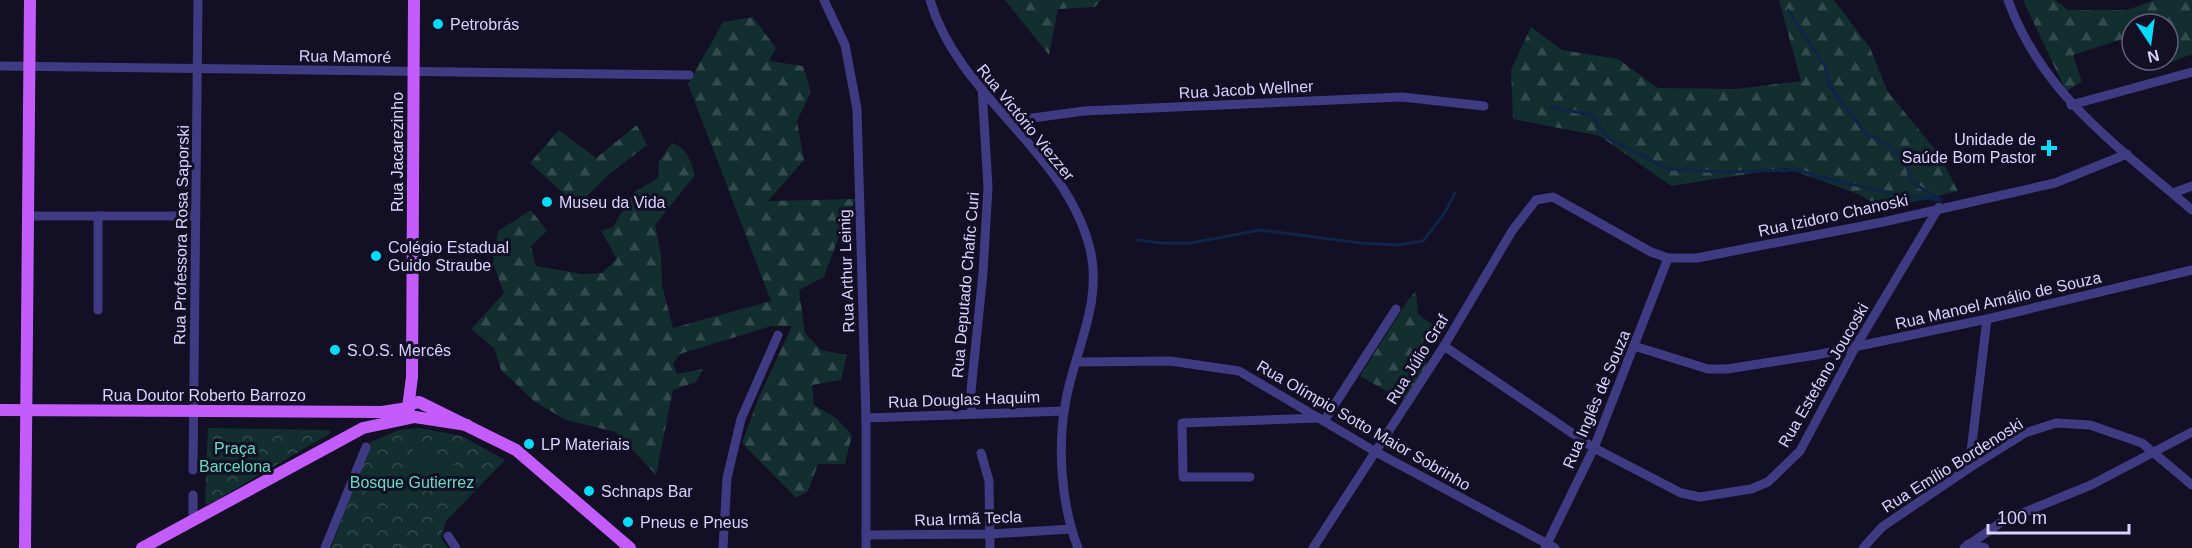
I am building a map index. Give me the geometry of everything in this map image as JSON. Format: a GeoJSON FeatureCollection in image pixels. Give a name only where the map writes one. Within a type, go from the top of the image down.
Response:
{"type":"FeatureCollection","features":[{"type":"Feature","properties":{"kind":"main road"},"geometry":{"type":"LineString","coordinates":[[25,548],[30,0]]}},
{"type":"Feature","properties":{"kind":"main road","name":"Rua Jacarezinho"},"geometry":{"type":"LineString","coordinates":[[414,0],[412,377],[415,409]]}},
{"type":"Feature","properties":{"kind":"main road"},"geometry":{"type":"LineString","coordinates":[[142,548],[348,434],[415,409],[467,425],[501,441],[531,461],[630,548]]}},
{"type":"Feature","properties":{"kind":"main road","name":"Rua Doutor Roberto Barrozo"},"geometry":{"type":"LineString","coordinates":[[0,410],[382,412],[415,409]]}},
{"type":"Feature","properties":{"kind":"street","name":"Rua Professora Rosa Saporski"},"geometry":{"type":"LineString","coordinates":[[193,470],[198,0]]}},
{"type":"Feature","properties":{"kind":"street","name":"Rua Arthur Leinig"},"geometry":{"type":"LineString","coordinates":[[824,0],[845,45],[856,110],[866,418],[866,548]]}},
{"type":"Feature","properties":{"kind":"street","name":"Rua Victório Viezzer"},"geometry":{"type":"LineString","coordinates":[[930,0],[948,45],[1011,121],[1066,195],[1088,241],[1093,262],[1089,320],[1064,411],[1064,469],[1071,529],[1078,548]]}},
{"type":"Feature","properties":{"kind":"street"},"geometry":{"type":"LineString","coordinates":[[2008,0],[2030,47],[2071,105],[2192,210]]}},
{"type":"Feature","properties":{"kind":"street","name":"Rua Mamoré"},"geometry":{"type":"LineString","coordinates":[[0,66],[689,75]]}},
{"type":"Feature","properties":{"kind":"street"},"geometry":{"type":"LineString","coordinates":[[2071,105],[2192,72]]}},
{"type":"Feature","properties":{"kind":"street","name":"Rua Deputado Chafic Curi"},"geometry":{"type":"LineString","coordinates":[[972,413],[971,391],[984,273],[988,187],[982,88]]}},
{"type":"Feature","properties":{"kind":"street","name":"Rua Jacob Wellner"},"geometry":{"type":"LineString","coordinates":[[1011,121],[1084,111],[1402,97],[1484,106]]}},
{"type":"Feature","properties":{"kind":"street","name":"Rua Izidoro Chanoski"},"geometry":{"type":"LineString","coordinates":[[1553,197],[1651,252],[1668,258],[1697,258],[1882,222],[1939,207],[2055,183],[2127,154]]}},
{"type":"Feature","properties":{"kind":"street"},"geometry":{"type":"LineString","coordinates":[[2173,194],[2192,186]]}},
{"type":"Feature","properties":{"kind":"street","name":"Rua Júlio Graf"},"geometry":{"type":"LineString","coordinates":[[1313,548],[1444,346],[1512,231],[1536,200],[1553,197]]}},
{"type":"Feature","properties":{"kind":"street","name":"Rua Estefano Joucoski"},"geometry":{"type":"LineString","coordinates":[[1444,346],[1594,448],[1681,493],[1700,497],[1735,492],[1768,482],[1800,451],[1856,346],[1939,207]]}},
{"type":"Feature","properties":{"kind":"street"},"geometry":{"type":"LineString","coordinates":[[28,216],[196,216]]}},
{"type":"Feature","properties":{"kind":"street"},"geometry":{"type":"LineString","coordinates":[[98,216],[98,310]]}},
{"type":"Feature","properties":{"kind":"street","name":"Rua Inglês de Souza"},"geometry":{"type":"LineString","coordinates":[[1549,546],[1594,448],[1668,258]]}},
{"type":"Feature","properties":{"kind":"street","name":"Rua Manoel Amálio de Souza"},"geometry":{"type":"LineString","coordinates":[[1634,346],[1708,369],[1727,369],[1987,319],[2192,270]]}},
{"type":"Feature","properties":{"kind":"street"},"geometry":{"type":"LineString","coordinates":[[1250,477],[1183,477],[1182,423],[1322,419],[1396,309]]}},
{"type":"Feature","properties":{"kind":"street"},"geometry":{"type":"LineString","coordinates":[[1969,468],[1987,319]]}},
{"type":"Feature","properties":{"kind":"street"},"geometry":{"type":"LineString","coordinates":[[723,548],[726,478],[741,419],[778,334]]}},
{"type":"Feature","properties":{"kind":"street","name":"Rua Olímpio Sotto Maior Sobrinho"},"geometry":{"type":"LineString","coordinates":[[1077,362],[1170,361],[1239,371],[1376,452],[1549,546]]}},
{"type":"Feature","properties":{"kind":"street","name":"Rua Douglas Haquim"},"geometry":{"type":"LineString","coordinates":[[866,418],[1064,411]]}},
{"type":"Feature","properties":{"kind":"street","name":"Rua Emílio Bordenoski"},"geometry":{"type":"LineString","coordinates":[[1863,548],[1882,527],[1969,468],[2025,433],[2056,423],[2090,425],[2142,443],[2192,485]]}},
{"type":"Feature","properties":{"kind":"street"},"geometry":{"type":"LineString","coordinates":[[1966,546],[2003,521],[2091,485],[2154,454],[2192,432]]}},
{"type":"Feature","properties":{"kind":"street"},"geometry":{"type":"LineString","coordinates":[[325,548],[366,447]]}},
{"type":"Feature","properties":{"kind":"street"},"geometry":{"type":"LineString","coordinates":[[981,453],[989,481],[990,548]]}},
{"type":"Feature","properties":{"kind":"street"},"geometry":{"type":"LineString","coordinates":[[193,495],[193,520]]}},
{"type":"Feature","properties":{"kind":"street","name":"Rua Irmã Tecla"},"geometry":{"type":"LineString","coordinates":[[866,535],[990,534],[1071,529]]}},
{"type":"Feature","properties":{"kind":"street"},"geometry":{"type":"LineString","coordinates":[[448,536],[456,548]]}},
{"type":"Feature","properties":{"kind":"street"},"geometry":{"type":"LineString","coordinates":[[1966,546],[1985,548]]}},
{"type":"Feature","properties":{"kind":"green space"},"geometry":{"type":"Polygon","coordinates":[[[1005,0],[1101,0],[1095,7],[1058,9],[1049,55],[1005,0]]]}},
{"type":"Feature","properties":{"kind":"green space"},"geometry":{"type":"Polygon","coordinates":[[[1779,0],[1834,0],[1870,48],[1888,92],[1938,153],[1958,191],[1884,209],[1858,194],[1786,168],[1671,186],[1600,136],[1513,119],[1511,70],[1531,27],[1562,50],[1618,59],[1658,88],[1736,89],[1801,81],[1779,0]]]}},
{"type":"Feature","properties":{"kind":"green space"},"geometry":{"type":"Polygon","coordinates":[[[2023,0],[2055,0],[2068,10],[2127,10],[2155,0],[2192,0],[2192,54],[2180,59],[2180,12],[2120,12],[2120,40],[2073,55],[2082,82],[2066,91],[2023,0]]]}},
{"type":"Feature","properties":{"kind":"green space"},"geometry":{"type":"Polygon","coordinates":[[[753,17],[776,48],[769,61],[803,66],[811,92],[797,121],[804,160],[768,201],[856,199],[846,217],[824,277],[799,290],[805,333],[821,350],[847,355],[841,380],[812,385],[814,405],[836,418],[852,435],[845,464],[818,464],[808,491],[796,498],[742,443],[759,397],[792,326],[771,326],[680,354],[673,364],[677,374],[703,369],[696,382],[673,390],[656,475],[616,432],[566,420],[535,402],[501,370],[494,348],[471,329],[504,293],[493,263],[498,231],[531,210],[547,231],[531,246],[536,266],[582,274],[602,273],[617,259],[601,231],[613,227],[633,193],[658,178],[659,161],[672,143],[685,152],[695,175],[655,225],[661,254],[662,285],[673,328],[771,301],[688,84],[723,22],[753,17]]]}},
{"type":"Feature","properties":{"kind":"green space"},"geometry":{"type":"Polygon","coordinates":[[[637,125],[647,145],[607,176],[577,206],[530,163],[559,130],[596,158],[637,125]]]}},
{"type":"Feature","properties":{"kind":"green space"},"geometry":{"type":"Polygon","coordinates":[[[1416,291],[1418,314],[1436,327],[1424,370],[1404,401],[1360,376],[1416,291]]]}},
{"type":"Feature","properties":{"kind":"green space","name":"Praça Barcelona"},"geometry":{"type":"Polygon","coordinates":[[[208,428],[329,430],[331,433],[208,505],[205,502],[208,428]]]}},
{"type":"Feature","properties":{"kind":"green space","name":"Bosque Gutierrez"},"geometry":{"type":"Polygon","coordinates":[[[419,428],[462,436],[505,460],[446,521],[441,538],[448,548],[331,548],[371,442],[399,430],[419,428]]]}},
{"type":"Feature","properties":{"kind":"green space"},"geometry":{"type":"Polygon","coordinates":[[[416,444],[472,476],[456,505],[400,473],[416,444]]]}},
{"type":"Feature","properties":{"kind":"green space"},"geometry":{"type":"Polygon","coordinates":[[[374,472],[408,493],[397,510],[363,489],[374,472]]]}},
{"type":"Feature","properties":{"kind":"waterway"},"geometry":{"type":"LineString","coordinates":[[1788,10],[1825,66],[1829,85],[1866,134],[1887,144],[1906,163],[1911,182],[1940,199]]}},
{"type":"Feature","properties":{"kind":"waterway"},"geometry":{"type":"LineString","coordinates":[[1551,107],[1592,115],[1607,138],[1668,169],[1727,172],[1798,170],[1899,195],[1941,200]]}},
{"type":"Feature","properties":{"kind":"waterway"},"geometry":{"type":"LineString","coordinates":[[1137,240],[1191,243],[1260,230],[1361,243],[1397,245],[1423,241],[1444,214],[1455,193]]}},
{"type":"Feature","properties":{"kind":"place","name":"Petrobrás"},"geometry":{"type":"Point","coordinates":[438,24]}},
{"type":"Feature","properties":{"kind":"place","name":"Unidade de Saúde Bom Pastor"},"geometry":{"type":"Point","coordinates":[2049,148]}},
{"type":"Feature","properties":{"kind":"place","name":"Museu da Vida"},"geometry":{"type":"Point","coordinates":[547,202]}},
{"type":"Feature","properties":{"kind":"place","name":"Colégio Estadual Guido Straube"},"geometry":{"type":"Point","coordinates":[376,256]}},
{"type":"Feature","properties":{"kind":"place","name":"S.O.S. Mercês"},"geometry":{"type":"Point","coordinates":[335,350]}},
{"type":"Feature","properties":{"kind":"place","name":"LP Materiais"},"geometry":{"type":"Point","coordinates":[529,444]}},
{"type":"Feature","properties":{"kind":"place","name":"Schnaps Bar"},"geometry":{"type":"Point","coordinates":[589,491]}},
{"type":"Feature","properties":{"kind":"place","name":"Pneus e Pneus"},"geometry":{"type":"Point","coordinates":[628,522]}}]}
